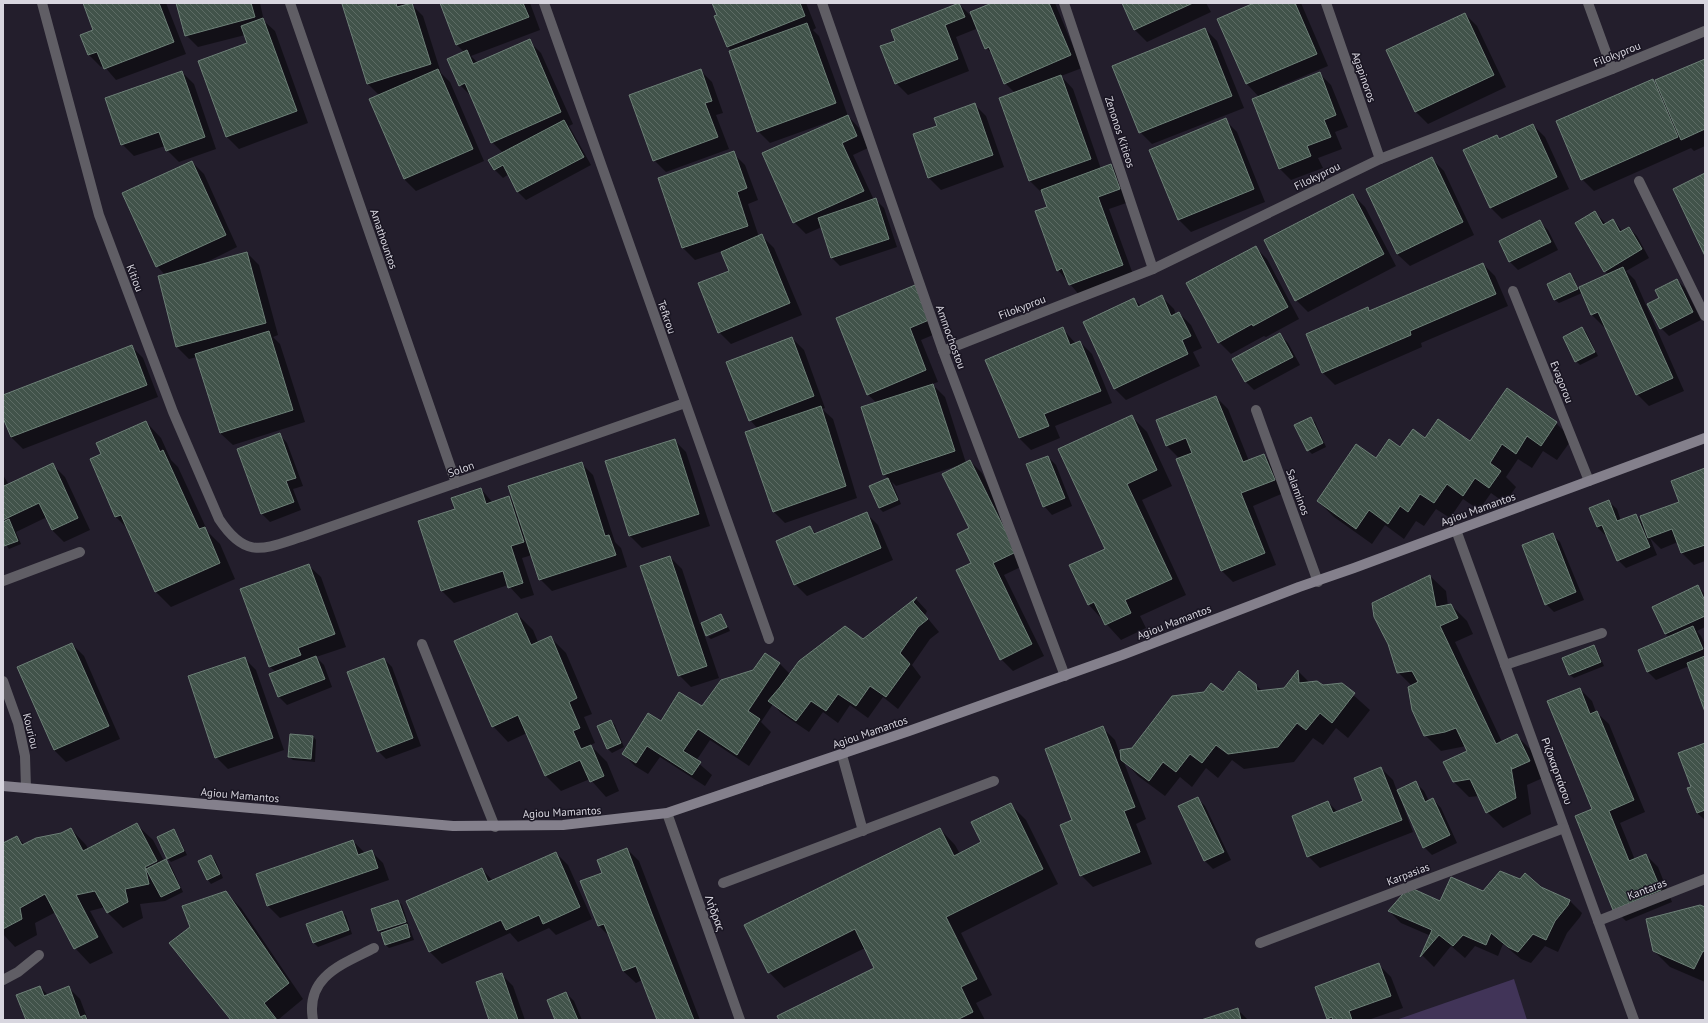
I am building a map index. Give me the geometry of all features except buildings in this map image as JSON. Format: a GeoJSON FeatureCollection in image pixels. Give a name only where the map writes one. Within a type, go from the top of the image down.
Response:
{"type":"FeatureCollection","features":[{"type":"Feature","properties":{"kind":"street","name":"Kitiou"},"geometry":{"type":"LineString","coordinates":[[42,3],[99,216],[173,412],[219,519],[229,534],[244,546]]}},
{"type":"Feature","properties":{"kind":"street","name":"Amathountos"},"geometry":{"type":"LineString","coordinates":[[290,3],[456,483]]}},
{"type":"Feature","properties":{"kind":"street","name":"Tefkrou"},"geometry":{"type":"LineString","coordinates":[[544,3],[769,639]]}},
{"type":"Feature","properties":{"kind":"street","name":"Ammochostou"},"geometry":{"type":"LineString","coordinates":[[822,3],[942,351],[1065,676]]}},
{"type":"Feature","properties":{"kind":"street","name":"Zenonos Kitieos"},"geometry":{"type":"LineString","coordinates":[[1064,3],[1153,269]]}},
{"type":"Feature","properties":{"kind":"street","name":"Agapinoros"},"geometry":{"type":"LineString","coordinates":[[1326,3],[1380,159]]}},
{"type":"Feature","properties":{"kind":"street"},"geometry":{"type":"LineString","coordinates":[[1588,3],[1612,69]]}},
{"type":"Feature","properties":{"kind":"street","name":"Filokyprou"},"geometry":{"type":"LineString","coordinates":[[942,351],[1153,269],[1380,159],[1612,69],[1705,31]]}},
{"type":"Feature","properties":{"kind":"street"},"geometry":{"type":"LineString","coordinates":[[1639,181],[1705,316]]}},
{"type":"Feature","properties":{"kind":"street","name":"Evagorou"},"geometry":{"type":"LineString","coordinates":[[1513,292],[1589,481]]}},
{"type":"Feature","properties":{"kind":"street","name":"Solon"},"geometry":{"type":"LineString","coordinates":[[244,546],[256,548],[269,547],[685,403]]}},
{"type":"Feature","properties":{"kind":"street","name":"Salaminos"},"geometry":{"type":"LineString","coordinates":[[1256,410],[1318,582]]}},
{"type":"Feature","properties":{"kind":"street","name":"Agiou Mamantos"},"geometry":{"type":"LineString","coordinates":[[3,786],[453,826],[495,827],[570,825],[667,813],[842,755],[1065,676],[1299,587],[1318,582],[1705,438]]}},
{"type":"Feature","properties":{"kind":"street","name":"Ριζοκαρπάσου"},"geometry":{"type":"LineString","coordinates":[[1456,530],[1634,1020]]}},
{"type":"Feature","properties":{"kind":"street"},"geometry":{"type":"LineString","coordinates":[[3,581],[80,552]]}},
{"type":"Feature","properties":{"kind":"street"},"geometry":{"type":"LineString","coordinates":[[1505,665],[1602,633]]}},
{"type":"Feature","properties":{"kind":"street"},"geometry":{"type":"LineString","coordinates":[[422,644],[495,827]]}},
{"type":"Feature","properties":{"kind":"street","name":"Kouriou"},"geometry":{"type":"LineString","coordinates":[[3,682],[18,723],[25,756],[26,788]]}},
{"type":"Feature","properties":{"kind":"street"},"geometry":{"type":"LineString","coordinates":[[842,755],[863,831]]}},
{"type":"Feature","properties":{"kind":"street"},"geometry":{"type":"LineString","coordinates":[[723,883],[994,782]]}},
{"type":"Feature","properties":{"kind":"street","name":"Λήδρας"},"geometry":{"type":"LineString","coordinates":[[667,813],[740,1020]]}},
{"type":"Feature","properties":{"kind":"street","name":"Karpasias"},"geometry":{"type":"LineString","coordinates":[[1260,943],[1564,828]]}},
{"type":"Feature","properties":{"kind":"street","name":"Kantaras"},"geometry":{"type":"LineString","coordinates":[[1598,921],[1705,879]]}},
{"type":"Feature","properties":{"kind":"street"},"geometry":{"type":"LineString","coordinates":[[313,1020],[313,998],[323,978],[342,964],[374,948]]}},
{"type":"Feature","properties":{"kind":"street"},"geometry":{"type":"LineString","coordinates":[[3,980],[18,972],[39,955]]}},
{"type":"Feature","properties":{"kind":"shaded area"},"geometry":{"type":"Polygon","coordinates":[[[1514,979],[1527,1020],[1396,1020],[1514,979]]]}}]}
